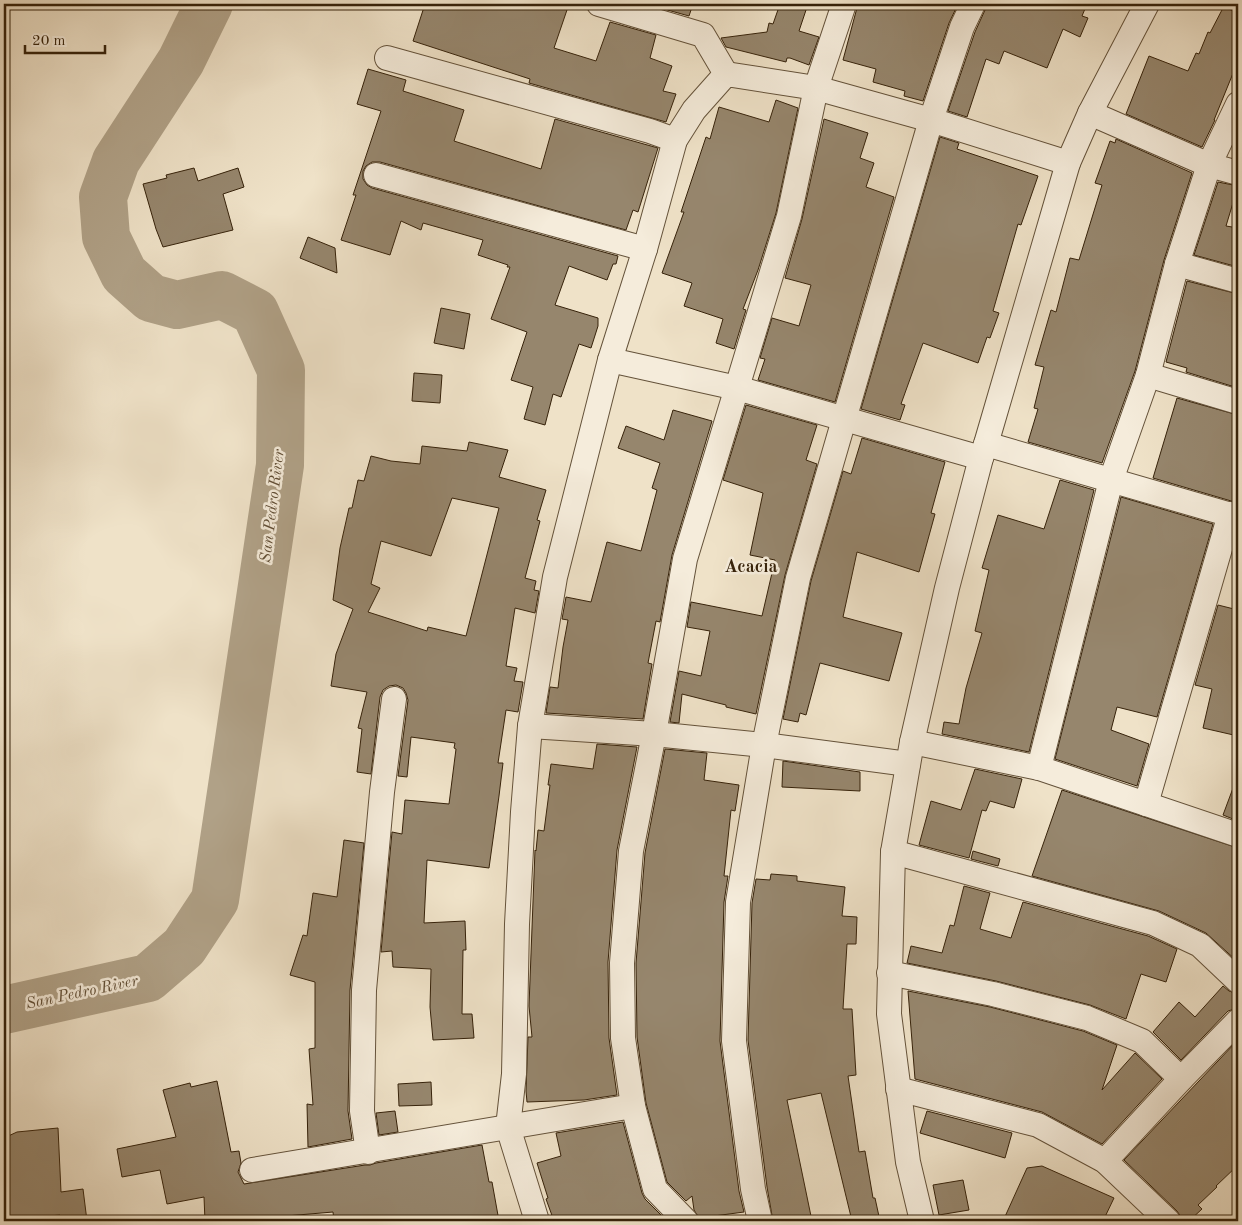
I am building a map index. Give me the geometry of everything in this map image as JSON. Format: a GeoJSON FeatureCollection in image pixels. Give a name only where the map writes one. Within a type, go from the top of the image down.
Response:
{"type":"FeatureCollection","features":[{"type":"Feature","properties":{"kind":"street"},"geometry":{"type":"LineString","coordinates":[[598,4],[703,35],[726,74]]}},
{"type":"Feature","properties":{"kind":"street"},"geometry":{"type":"LineString","coordinates":[[686,1221],[655,1189],[633,1106],[623,1038],[622,963],[631,852],[685,559],[789,216],[816,88],[844,4]]}},
{"type":"Feature","properties":{"kind":"street"},"geometry":{"type":"LineString","coordinates":[[760,1221],[753,1189],[734,1041],[738,902],[764,745],[798,578],[843,418],[932,120],[962,27],[973,4]]}},
{"type":"Feature","properties":{"kind":"street"},"geometry":{"type":"LineString","coordinates":[[922,1221],[908,1162],[889,1014],[893,852],[910,753],[947,588],[984,451],[1068,162],[1090,113],[1147,4]]}},
{"type":"Feature","properties":{"kind":"street"},"geometry":{"type":"LineString","coordinates":[[387,58],[650,131],[675,140]]}},
{"type":"Feature","properties":{"kind":"street"},"geometry":{"type":"LineString","coordinates":[[726,74],[816,88],[932,120],[1068,162]]}},
{"type":"Feature","properties":{"kind":"street"},"geometry":{"type":"LineString","coordinates":[[537,1221],[508,1127],[514,1074],[517,924],[530,726],[555,577],[610,360],[645,249],[675,140],[694,110],[726,74]]}},
{"type":"Feature","properties":{"kind":"street"},"geometry":{"type":"LineString","coordinates":[[1039,768],[1111,480],[1148,375],[1177,264],[1209,164],[1238,104]]}},
{"type":"Feature","properties":{"kind":"street"},"geometry":{"type":"LineString","coordinates":[[1090,113],[1209,164],[1238,172]]}},
{"type":"Feature","properties":{"kind":"street"},"geometry":{"type":"LineString","coordinates":[[376,175],[645,249]]}},
{"type":"Feature","properties":{"kind":"street"},"geometry":{"type":"LineString","coordinates":[[1177,264],[1238,282]]}},
{"type":"Feature","properties":{"kind":"street"},"geometry":{"type":"LineString","coordinates":[[610,360],[737,388],[843,418],[1111,480],[1234,516],[1146,804]]}},
{"type":"Feature","properties":{"kind":"street"},"geometry":{"type":"LineString","coordinates":[[1148,375],[1238,402]]}},
{"type":"Feature","properties":{"kind":"street"},"geometry":{"type":"LineString","coordinates":[[368,1152],[362,1111],[364,990],[382,792],[394,700]]}},
{"type":"Feature","properties":{"kind":"street"},"geometry":{"type":"LineString","coordinates":[[530,726],[654,734],[764,745],[910,753],[1039,768],[1238,835]]}},
{"type":"Feature","properties":{"kind":"street"},"geometry":{"type":"LineString","coordinates":[[893,852],[1153,923],[1200,945],[1238,981]]}},
{"type":"Feature","properties":{"kind":"street"},"geometry":{"type":"LineString","coordinates":[[890,973],[993,994],[1087,1018],[1142,1041],[1181,1079]]}},
{"type":"Feature","properties":{"kind":"street"},"geometry":{"type":"LineString","coordinates":[[1105,1161],[1238,1021]]}},
{"type":"Feature","properties":{"kind":"street"},"geometry":{"type":"LineString","coordinates":[[898,1090],[1038,1125],[1105,1161],[1168,1221]]}},
{"type":"Feature","properties":{"kind":"street"},"geometry":{"type":"LineString","coordinates":[[252,1170],[633,1106]]}},
{"type":"Feature","properties":{"kind":"building"},"geometry":{"type":"Polygon","coordinates":[[[425,4],[569,4],[554,48],[596,61],[610,22],[656,35],[650,58],[672,66],[663,91],[676,94],[666,122],[529,83],[530,79],[413,41],[425,4]]]}},
{"type":"Feature","properties":{"kind":"building"},"geometry":{"type":"Polygon","coordinates":[[[646,4],[693,4],[689,16],[646,4]]]}},
{"type":"Feature","properties":{"kind":"building"},"geometry":{"type":"Polygon","coordinates":[[[780,4],[808,4],[799,31],[819,37],[809,65],[790,58],[787,58],[786,62],[726,47],[721,38],[767,32],[769,23],[773,24],[780,4]]]}},
{"type":"Feature","properties":{"kind":"building"},"geometry":{"type":"Polygon","coordinates":[[[858,4],[958,4],[949,23],[923,101],[904,96],[905,91],[873,82],[876,69],[843,60],[858,4]]]}},
{"type":"Feature","properties":{"kind":"building"},"geometry":{"type":"Polygon","coordinates":[[[987,4],[1087,4],[1082,16],[1088,18],[1080,37],[1063,29],[1047,68],[1004,51],[999,64],[986,59],[967,117],[948,111],[975,32],[987,4]]]}},
{"type":"Feature","properties":{"kind":"building"},"geometry":{"type":"Polygon","coordinates":[[[1224,6],[1238,14],[1238,61],[1215,120],[1202,147],[1126,114],[1149,56],[1188,71],[1196,53],[1199,54],[1208,32],[1210,33],[1224,6]]]}},
{"type":"Feature","properties":{"kind":"building"},"geometry":{"type":"Polygon","coordinates":[[[368,69],[406,80],[403,91],[464,110],[454,141],[541,169],[555,119],[658,148],[638,212],[633,210],[626,230],[380,162],[372,162],[363,171],[363,179],[372,188],[618,256],[616,264],[613,264],[607,280],[569,266],[555,305],[598,318],[598,326],[591,348],[579,344],[561,397],[553,394],[545,425],[524,419],[533,387],[511,380],[527,332],[491,319],[510,267],[478,255],[483,240],[423,223],[421,230],[401,221],[390,255],[341,240],[356,195],[353,195],[381,111],[357,104],[368,69]]]}},
{"type":"Feature","properties":{"kind":"building"},"geometry":{"type":"Polygon","coordinates":[[[776,100],[798,108],[776,213],[758,270],[743,309],[746,310],[734,349],[716,343],[723,319],[684,306],[692,283],[662,273],[684,212],[681,212],[706,137],[710,139],[719,107],[769,122],[776,100]]]}},
{"type":"Feature","properties":{"kind":"building"},"geometry":{"type":"Polygon","coordinates":[[[824,119],[868,133],[860,158],[874,163],[866,187],[894,197],[835,402],[758,380],[765,359],[760,358],[772,318],[799,326],[811,285],[785,278],[802,219],[824,119]]]}},
{"type":"Feature","properties":{"kind":"building"},"geometry":{"type":"Polygon","coordinates":[[[940,137],[959,143],[957,149],[1038,176],[1021,225],[1018,224],[993,311],[999,313],[990,338],[987,337],[978,363],[923,343],[901,404],[905,405],[900,420],[861,409],[940,137]]]}},
{"type":"Feature","properties":{"kind":"building"},"geometry":{"type":"Polygon","coordinates":[[[1116,139],[1192,173],[1164,260],[1135,371],[1102,463],[1028,442],[1038,409],[1034,408],[1044,367],[1035,365],[1051,310],[1056,312],[1070,258],[1079,260],[1102,185],[1095,183],[1110,141],[1115,143],[1116,139]]]}},
{"type":"Feature","properties":{"kind":"building"},"geometry":{"type":"Polygon","coordinates":[[[194,168],[198,181],[238,168],[244,187],[223,194],[233,230],[163,247],[143,184],[167,178],[166,175],[194,168]]]}},
{"type":"Feature","properties":{"kind":"building"},"geometry":{"type":"Polygon","coordinates":[[[1218,182],[1238,186],[1226,226],[1238,228],[1238,267],[1194,255],[1218,182]]]}},
{"type":"Feature","properties":{"kind":"building"},"geometry":{"type":"Polygon","coordinates":[[[308,237],[335,248],[337,273],[300,258],[308,237]]]}},
{"type":"Feature","properties":{"kind":"building"},"geometry":{"type":"Polygon","coordinates":[[[1187,281],[1238,294],[1238,388],[1186,372],[1187,368],[1166,362],[1187,281]]]}},
{"type":"Feature","properties":{"kind":"building"},"geometry":{"type":"Polygon","coordinates":[[[441,308],[470,314],[464,349],[434,343],[441,308]]]}},
{"type":"Feature","properties":{"kind":"building"},"geometry":{"type":"Polygon","coordinates":[[[414,373],[442,375],[440,403],[412,401],[414,373]]]}},
{"type":"Feature","properties":{"kind":"building"},"geometry":{"type":"Polygon","coordinates":[[[1177,398],[1238,415],[1238,503],[1153,478],[1177,398]]]}},
{"type":"Feature","properties":{"kind":"building"},"geometry":{"type":"Polygon","coordinates":[[[746,405],[817,425],[806,460],[817,464],[785,575],[756,714],[682,694],[679,723],[670,722],[679,671],[701,676],[710,631],[687,627],[691,602],[762,616],[775,560],[750,555],[763,493],[723,480],[746,405]]]}},
{"type":"Feature","properties":{"kind":"building"},"geometry":{"type":"Polygon","coordinates":[[[673,410],[712,421],[672,555],[660,622],[656,621],[648,663],[652,664],[643,719],[546,713],[550,687],[558,688],[568,620],[562,619],[566,597],[591,602],[607,542],[641,551],[657,490],[652,488],[660,463],[618,448],[626,426],[664,440],[673,410]]]}},
{"type":"Feature","properties":{"kind":"building"},"geometry":{"type":"Polygon","coordinates":[[[862,438],[945,462],[931,513],[935,514],[919,572],[857,552],[843,617],[902,633],[889,681],[820,663],[806,715],[800,713],[798,722],[783,719],[811,581],[843,471],[851,474],[862,438]]]}},
{"type":"Feature","properties":{"kind":"building"},"geometry":{"type":"Polygon","coordinates":[[[469,442],[508,450],[499,477],[546,490],[537,520],[540,521],[525,578],[536,581],[534,590],[539,591],[535,613],[515,608],[506,666],[517,668],[514,681],[523,682],[518,712],[506,710],[498,763],[503,763],[489,868],[427,860],[424,923],[465,921],[466,950],[463,950],[462,1014],[472,1014],[474,1038],[433,1040],[430,1007],[431,969],[393,967],[392,951],[381,952],[392,832],[402,834],[405,800],[449,804],[456,749],[454,748],[455,743],[411,737],[407,777],[398,776],[408,700],[403,688],[396,685],[389,686],[383,690],[380,697],[371,774],[357,772],[362,729],[358,728],[367,692],[331,686],[336,654],[353,609],[333,600],[340,548],[349,508],[352,508],[358,480],[364,481],[371,456],[391,461],[420,464],[422,446],[467,451],[469,442]],[[452,498],[431,556],[381,541],[371,584],[380,588],[368,612],[427,631],[428,627],[466,636],[499,508],[452,498]]]}},
{"type":"Feature","properties":{"kind":"building"},"geometry":{"type":"Polygon","coordinates":[[[1060,480],[1094,490],[1029,752],[942,734],[944,722],[959,724],[966,688],[982,633],[975,631],[989,570],[982,568],[998,515],[1044,529],[1060,480]]]}},
{"type":"Feature","properties":{"kind":"building"},"geometry":{"type":"Polygon","coordinates":[[[1121,497],[1213,524],[1157,717],[1117,707],[1111,730],[1149,744],[1137,786],[1055,759],[1121,497]]]}},
{"type":"Feature","properties":{"kind":"building"},"geometry":{"type":"Polygon","coordinates":[[[1218,605],[1238,610],[1238,736],[1203,728],[1212,689],[1195,685],[1218,605]]]}},
{"type":"Feature","properties":{"kind":"building"},"geometry":{"type":"Polygon","coordinates":[[[597,744],[637,747],[617,850],[608,962],[609,1038],[617,1095],[584,1100],[527,1102],[528,1037],[532,1037],[529,1006],[535,850],[538,830],[544,831],[551,764],[593,769],[597,744]]]}},
{"type":"Feature","properties":{"kind":"building"},"geometry":{"type":"Polygon","coordinates":[[[665,749],[707,753],[704,780],[739,785],[735,811],[731,810],[724,876],[728,876],[724,902],[720,1041],[739,1191],[744,1212],[699,1218],[694,1210],[692,1196],[686,1201],[667,1182],[646,1103],[637,1037],[636,963],[645,853],[665,749]]]}},
{"type":"Feature","properties":{"kind":"building"},"geometry":{"type":"Polygon","coordinates":[[[783,761],[860,772],[860,791],[782,787],[783,761]]]}},
{"type":"Feature","properties":{"kind":"building"},"geometry":{"type":"Polygon","coordinates":[[[975,769],[1022,779],[1014,808],[990,801],[986,811],[982,810],[969,858],[919,845],[931,801],[961,810],[975,769]]]}},
{"type":"Feature","properties":{"kind":"building"},"geometry":{"type":"Polygon","coordinates":[[[1236,780],[1238,781],[1238,821],[1223,815],[1236,780]]]}},
{"type":"Feature","properties":{"kind":"building"},"geometry":{"type":"Polygon","coordinates":[[[1062,790],[1238,848],[1238,962],[1206,933],[1159,911],[1032,876],[1062,790]]]}},
{"type":"Feature","properties":{"kind":"building"},"geometry":{"type":"Polygon","coordinates":[[[344,840],[364,843],[350,990],[348,1111],[352,1139],[308,1147],[307,1104],[313,1105],[309,1049],[315,1048],[315,982],[290,975],[303,935],[307,936],[313,893],[337,897],[344,840]]]}},
{"type":"Feature","properties":{"kind":"building"},"geometry":{"type":"Polygon","coordinates":[[[973,851],[1000,859],[998,866],[971,859],[973,851]]]}},
{"type":"Feature","properties":{"kind":"building"},"geometry":{"type":"Polygon","coordinates":[[[771,874],[797,876],[797,881],[845,887],[842,916],[857,917],[856,944],[847,944],[843,1009],[852,1009],[856,1075],[848,1076],[859,1152],[865,1151],[873,1198],[875,1198],[880,1221],[852,1221],[821,1093],[787,1100],[812,1221],[773,1221],[748,1040],[752,903],[756,879],[770,880],[771,874]]]}},
{"type":"Feature","properties":{"kind":"building"},"geometry":{"type":"Polygon","coordinates":[[[964,886],[990,893],[980,929],[1011,938],[1023,902],[1148,936],[1177,949],[1166,982],[1141,974],[1126,1019],[1090,1005],[996,981],[907,963],[911,946],[942,953],[950,925],[954,926],[964,886]]]}},
{"type":"Feature","properties":{"kind":"building"},"geometry":{"type":"Polygon","coordinates":[[[1223,986],[1229,991],[1238,994],[1238,1008],[1228,1011],[1181,1060],[1153,1032],[1179,1002],[1195,1017],[1223,986]]]}},
{"type":"Feature","properties":{"kind":"building"},"geometry":{"type":"Polygon","coordinates":[[[908,991],[990,1007],[1083,1031],[1117,1045],[1102,1090],[1135,1053],[1162,1079],[1102,1144],[1042,1112],[915,1079],[908,991]]]}},
{"type":"Feature","properties":{"kind":"building"},"geometry":{"type":"Polygon","coordinates":[[[1236,1042],[1238,1044],[1238,1165],[1198,1205],[1202,1209],[1189,1221],[1181,1221],[1177,1211],[1124,1160],[1236,1042]]]}},
{"type":"Feature","properties":{"kind":"building"},"geometry":{"type":"Polygon","coordinates":[[[217,1081],[231,1152],[239,1151],[241,1163],[238,1172],[244,1184],[370,1165],[482,1145],[489,1182],[492,1182],[499,1221],[334,1221],[333,1212],[286,1216],[287,1221],[205,1221],[204,1197],[167,1204],[160,1170],[122,1177],[117,1149],[176,1137],[163,1090],[190,1083],[191,1087],[217,1081]]]}},
{"type":"Feature","properties":{"kind":"building"},"geometry":{"type":"Polygon","coordinates":[[[431,1082],[432,1105],[399,1106],[398,1084],[431,1082]]]}},
{"type":"Feature","properties":{"kind":"building"},"geometry":{"type":"Polygon","coordinates":[[[395,1111],[398,1132],[379,1135],[376,1113],[395,1111]]]}},
{"type":"Feature","properties":{"kind":"building"},"geometry":{"type":"Polygon","coordinates":[[[927,1111],[1012,1133],[1005,1158],[920,1133],[927,1111]]]}},
{"type":"Feature","properties":{"kind":"building"},"geometry":{"type":"Polygon","coordinates":[[[623,1122],[642,1193],[645,1199],[663,1217],[657,1221],[554,1221],[537,1163],[561,1156],[556,1133],[623,1122]]]}},
{"type":"Feature","properties":{"kind":"building"},"geometry":{"type":"Polygon","coordinates":[[[58,1128],[61,1192],[83,1189],[87,1221],[61,1221],[60,1215],[4,1220],[4,1138],[17,1132],[58,1128]]]}},
{"type":"Feature","properties":{"kind":"building"},"geometry":{"type":"Polygon","coordinates":[[[1042,1166],[1114,1198],[1103,1221],[1003,1221],[1027,1168],[1042,1166]]]}},
{"type":"Feature","properties":{"kind":"building"},"geometry":{"type":"Polygon","coordinates":[[[963,1180],[969,1210],[939,1215],[933,1185],[963,1180]]]}},
{"type":"Feature","properties":{"kind":"waterway","name":"San Pedro River"},"geometry":{"type":"LineString","coordinates":[[4,1010],[148,978],[184,947],[215,900],[280,465],[281,370],[255,312],[222,295],[177,305],[151,298],[124,274],[106,237],[103,197],[116,161],[181,61],[209,4]]}},
{"type":"Feature","properties":{"kind":"district","name":"Acacia"},"geometry":{"type":"Point","coordinates":[751,567]}}]}
